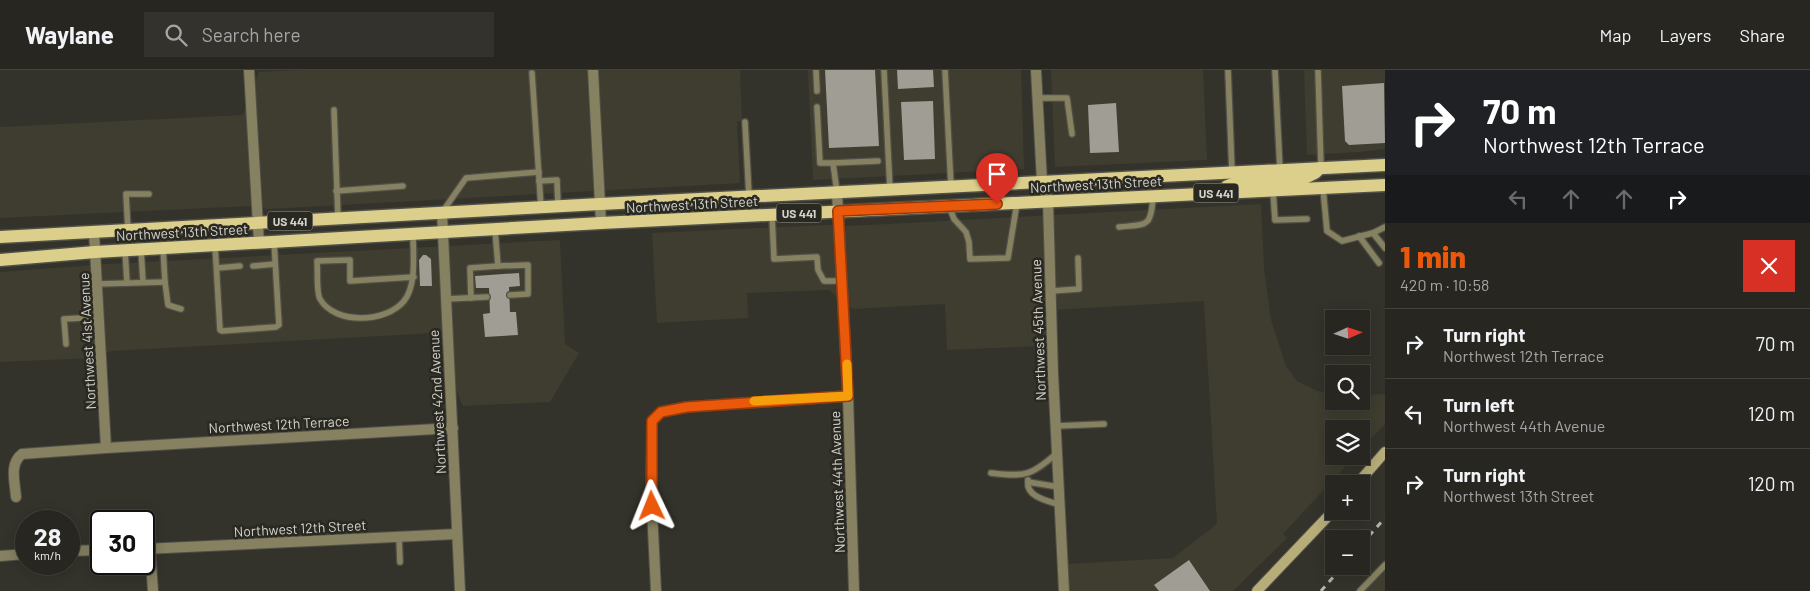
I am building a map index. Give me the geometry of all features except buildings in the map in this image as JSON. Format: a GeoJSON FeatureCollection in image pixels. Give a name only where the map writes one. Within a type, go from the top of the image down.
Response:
{"type":"FeatureCollection","features":[{"type":"Feature","properties":{"kind":"main road","name":"Northwest 13th Street"},"geometry":{"type":"LineString","coordinates":[[0,237],[748,196],[1385,165]]}},
{"type":"Feature","properties":{"kind":"main road"},"geometry":{"type":"LineString","coordinates":[[1224,193],[1227,186],[1235,183],[1305,178],[1315,173],[1321,167]]}},
{"type":"Feature","properties":{"kind":"main road"},"geometry":{"type":"LineString","coordinates":[[1323,188],[1347,174],[1385,171]]}},
{"type":"Feature","properties":{"kind":"main road","name":"Northwest 13th Street"},"geometry":{"type":"LineString","coordinates":[[0,260],[141,249],[601,223],[1385,185]]}},
{"type":"Feature","properties":{"kind":"main road"},"geometry":{"type":"LineString","coordinates":[[1365,475],[1385,452]]}},
{"type":"Feature","properties":{"kind":"main road"},"geometry":{"type":"LineString","coordinates":[[1257,591],[1325,519]]}},
{"type":"Feature","properties":{"kind":"street"},"geometry":{"type":"LineString","coordinates":[[249,70],[258,243]]}},
{"type":"Feature","properties":{"kind":"street"},"geometry":{"type":"LineString","coordinates":[[593,70],[601,223]]}},
{"type":"Feature","properties":{"kind":"street","name":"Northwest 45th Avenue"},"geometry":{"type":"LineString","coordinates":[[1036,70],[1042,182],[1048,201],[1064,591]]}},
{"type":"Feature","properties":{"kind":"street","name":"Northwest 44th Avenue"},"geometry":{"type":"LineString","coordinates":[[837,192],[848,396],[854,591]]}},
{"type":"Feature","properties":{"kind":"street","name":"Northwest 42nd Avenue"},"geometry":{"type":"LineString","coordinates":[[442,212],[460,591]]}},
{"type":"Feature","properties":{"kind":"street","name":"Northwest 41st Avenue"},"geometry":{"type":"LineString","coordinates":[[94,232],[106,448]]}},
{"type":"Feature","properties":{"kind":"street"},"geometry":{"type":"LineString","coordinates":[[656,591],[651,489],[652,421],[661,412],[687,407],[848,396]]}},
{"type":"Feature","properties":{"kind":"street","name":"Northwest 12th Terrace"},"geometry":{"type":"LineString","coordinates":[[16,497],[14,465],[16,459],[22,454],[453,428]]}},
{"type":"Feature","properties":{"kind":"street","name":"Northwest 12th Street"},"geometry":{"type":"LineString","coordinates":[[155,549],[457,534]]}},
{"type":"Feature","properties":{"kind":"street"},"geometry":{"type":"LineString","coordinates":[[0,556],[15,555]]}},
{"type":"Feature","properties":{"kind":"street"},"geometry":{"type":"LineString","coordinates":[[151,575],[153,591]]}},
{"type":"Feature","properties":{"kind":"lane"},"geometry":{"type":"LineString","coordinates":[[816,70],[817,91]]}},
{"type":"Feature","properties":{"kind":"lane"},"geometry":{"type":"LineString","coordinates":[[884,70],[890,189]]}},
{"type":"Feature","properties":{"kind":"lane"},"geometry":{"type":"LineString","coordinates":[[945,70],[951,186]]}},
{"type":"Feature","properties":{"kind":"lane"},"geometry":{"type":"LineString","coordinates":[[1228,70],[1232,172]]}},
{"type":"Feature","properties":{"kind":"lane"},"geometry":{"type":"LineString","coordinates":[[1275,70],[1280,170]]}},
{"type":"Feature","properties":{"kind":"lane"},"geometry":{"type":"LineString","coordinates":[[1318,70],[1321,167]]}},
{"type":"Feature","properties":{"kind":"lane"},"geometry":{"type":"LineString","coordinates":[[532,73],[541,207]]}},
{"type":"Feature","properties":{"kind":"lane"},"geometry":{"type":"LineString","coordinates":[[1037,98],[1068,98],[1072,134]]}},
{"type":"Feature","properties":{"kind":"lane"},"geometry":{"type":"LineString","coordinates":[[817,107],[820,163],[878,161]]}},
{"type":"Feature","properties":{"kind":"lane"},"geometry":{"type":"LineString","coordinates":[[334,110],[338,218]]}},
{"type":"Feature","properties":{"kind":"lane"},"geometry":{"type":"LineString","coordinates":[[745,122],[748,196]]}},
{"type":"Feature","properties":{"kind":"lane"},"geometry":{"type":"LineString","coordinates":[[833,163],[837,192]]}},
{"type":"Feature","properties":{"kind":"lane"},"geometry":{"type":"LineString","coordinates":[[442,212],[466,178],[539,172]]}},
{"type":"Feature","properties":{"kind":"lane"},"geometry":{"type":"LineString","coordinates":[[539,181],[557,180],[558,206]]}},
{"type":"Feature","properties":{"kind":"lane"},"geometry":{"type":"LineString","coordinates":[[336,191],[403,186]]}},
{"type":"Feature","properties":{"kind":"lane"},"geometry":{"type":"LineString","coordinates":[[1323,188],[1326,231],[1342,242],[1385,228]]}},
{"type":"Feature","properties":{"kind":"lane"},"geometry":{"type":"LineString","coordinates":[[1273,190],[1275,220],[1307,219]]}},
{"type":"Feature","properties":{"kind":"lane"},"geometry":{"type":"LineString","coordinates":[[128,230],[126,194],[149,194]]}},
{"type":"Feature","properties":{"kind":"lane"},"geometry":{"type":"LineString","coordinates":[[1119,226],[1144,224],[1150,220],[1153,196]]}},
{"type":"Feature","properties":{"kind":"lane"},"geometry":{"type":"LineString","coordinates":[[950,206],[954,219],[966,232],[969,242],[970,259],[1008,258],[1016,203]]}},
{"type":"Feature","properties":{"kind":"lane"},"geometry":{"type":"LineString","coordinates":[[772,215],[774,259],[817,257],[818,270],[824,281],[842,281]]}},
{"type":"Feature","properties":{"kind":"lane"},"geometry":{"type":"LineString","coordinates":[[496,230],[498,266]]}},
{"type":"Feature","properties":{"kind":"lane"},"geometry":{"type":"LineString","coordinates":[[1373,232],[1385,248]]}},
{"type":"Feature","properties":{"kind":"lane"},"geometry":{"type":"LineString","coordinates":[[413,234],[414,277],[405,300],[392,311],[381,316],[342,317],[326,307],[318,297],[318,261],[350,260],[350,281],[414,277]]}},
{"type":"Feature","properties":{"kind":"lane"},"geometry":{"type":"LineString","coordinates":[[1359,236],[1379,263]]}},
{"type":"Feature","properties":{"kind":"lane"},"geometry":{"type":"LineString","coordinates":[[215,245],[220,330],[222,331],[276,327],[279,325],[274,242]]}},
{"type":"Feature","properties":{"kind":"lane"},"geometry":{"type":"LineString","coordinates":[[163,248],[168,305],[181,310]]}},
{"type":"Feature","properties":{"kind":"lane"},"geometry":{"type":"LineString","coordinates":[[141,249],[143,282]]}},
{"type":"Feature","properties":{"kind":"lane"},"geometry":{"type":"LineString","coordinates":[[125,250],[127,283]]}},
{"type":"Feature","properties":{"kind":"lane"},"geometry":{"type":"LineString","coordinates":[[1051,290],[1079,289],[1078,258]]}},
{"type":"Feature","properties":{"kind":"lane"},"geometry":{"type":"LineString","coordinates":[[253,266],[275,264]]}},
{"type":"Feature","properties":{"kind":"lane"},"geometry":{"type":"LineString","coordinates":[[471,298],[470,268],[528,264],[528,294],[510,295]]}},
{"type":"Feature","properties":{"kind":"lane"},"geometry":{"type":"LineString","coordinates":[[217,268],[240,266]]}},
{"type":"Feature","properties":{"kind":"lane"},"geometry":{"type":"LineString","coordinates":[[97,284],[165,282]]}},
{"type":"Feature","properties":{"kind":"lane"},"geometry":{"type":"LineString","coordinates":[[446,299],[487,297]]}},
{"type":"Feature","properties":{"kind":"lane"},"geometry":{"type":"LineString","coordinates":[[66,344],[64,319],[99,317]]}},
{"type":"Feature","properties":{"kind":"lane"},"geometry":{"type":"LineString","coordinates":[[1056,426],[1104,424]]}},
{"type":"Feature","properties":{"kind":"lane"},"geometry":{"type":"LineString","coordinates":[[991,473],[1009,476],[1029,474],[1041,467],[1057,452]]}},
{"type":"Feature","properties":{"kind":"lane"},"geometry":{"type":"LineString","coordinates":[[1029,474],[1027,487],[1030,493],[1060,505]]}},
{"type":"Feature","properties":{"kind":"lane"},"geometry":{"type":"LineString","coordinates":[[1028,482],[1059,487]]}},
{"type":"Feature","properties":{"kind":"lane"},"geometry":{"type":"LineString","coordinates":[[399,537],[400,562]]}},
{"type":"Feature","properties":{"kind":"lane"},"geometry":{"type":"LineString","coordinates":[[1360,591],[1385,565]]}},
{"type":"Feature","properties":{"kind":"shaded area"},"geometry":{"type":"Polygon","coordinates":[[[300,70],[740,70],[742,121],[737,121],[740,183],[268,209],[249,206],[0,218],[0,127],[243,115],[259,72],[300,70]]]}},
{"type":"Feature","properties":{"kind":"shaded area"},"geometry":{"type":"Polygon","coordinates":[[[808,70],[1021,70],[1024,169],[813,180],[808,70]]]}},
{"type":"Feature","properties":{"kind":"shaded area"},"geometry":{"type":"Polygon","coordinates":[[[1051,70],[1203,70],[1207,160],[1055,167],[1051,70]]]}},
{"type":"Feature","properties":{"kind":"shaded area"},"geometry":{"type":"Polygon","coordinates":[[[1304,70],[1385,70],[1385,149],[1307,155],[1304,70]]]}},
{"type":"Feature","properties":{"kind":"shaded area"},"geometry":{"type":"Polygon","coordinates":[[[1261,204],[1264,268],[1271,320],[1286,366],[1297,381],[1317,391],[1325,392],[1325,410],[1370,410],[1370,395],[1385,394],[1385,424],[1370,440],[1370,420],[1325,420],[1325,465],[1347,465],[1337,475],[1325,475],[1325,488],[1283,534],[1287,538],[1233,591],[1061,591],[1068,564],[1173,558],[1217,524],[1204,301],[1054,310],[1041,346],[947,350],[945,304],[853,309],[829,290],[747,293],[748,318],[657,323],[652,233],[826,225],[850,226],[1261,204]]]}},
{"type":"Feature","properties":{"kind":"shaded area"},"geometry":{"type":"Polygon","coordinates":[[[560,240],[565,344],[579,353],[550,402],[463,406],[433,333],[111,351],[93,358],[0,362],[0,272],[108,264],[560,240]]]}},
{"type":"Feature","properties":{"kind":"shaded area"},"geometry":{"type":"Polygon","coordinates":[[[1385,559],[1385,591],[1357,591],[1385,559]]]}},
{"type":"Feature","properties":{"kind":"railway"},"geometry":{"type":"LineString","coordinates":[[1370,535],[1385,518]]}},
{"type":"Feature","properties":{"kind":"railway"},"geometry":{"type":"LineString","coordinates":[[1321,591],[1335,575]]}},
{"type":"Feature","properties":{"kind":"slow traffic"},"geometry":{"type":"LineString","coordinates":[[754,401],[848,396],[847,364]]}},
{"type":"Feature","properties":{"kind":"route"},"geometry":{"type":"LineString","coordinates":[[652,506],[652,421],[661,412],[732,402],[848,396],[838,211],[997,204]]}}]}
